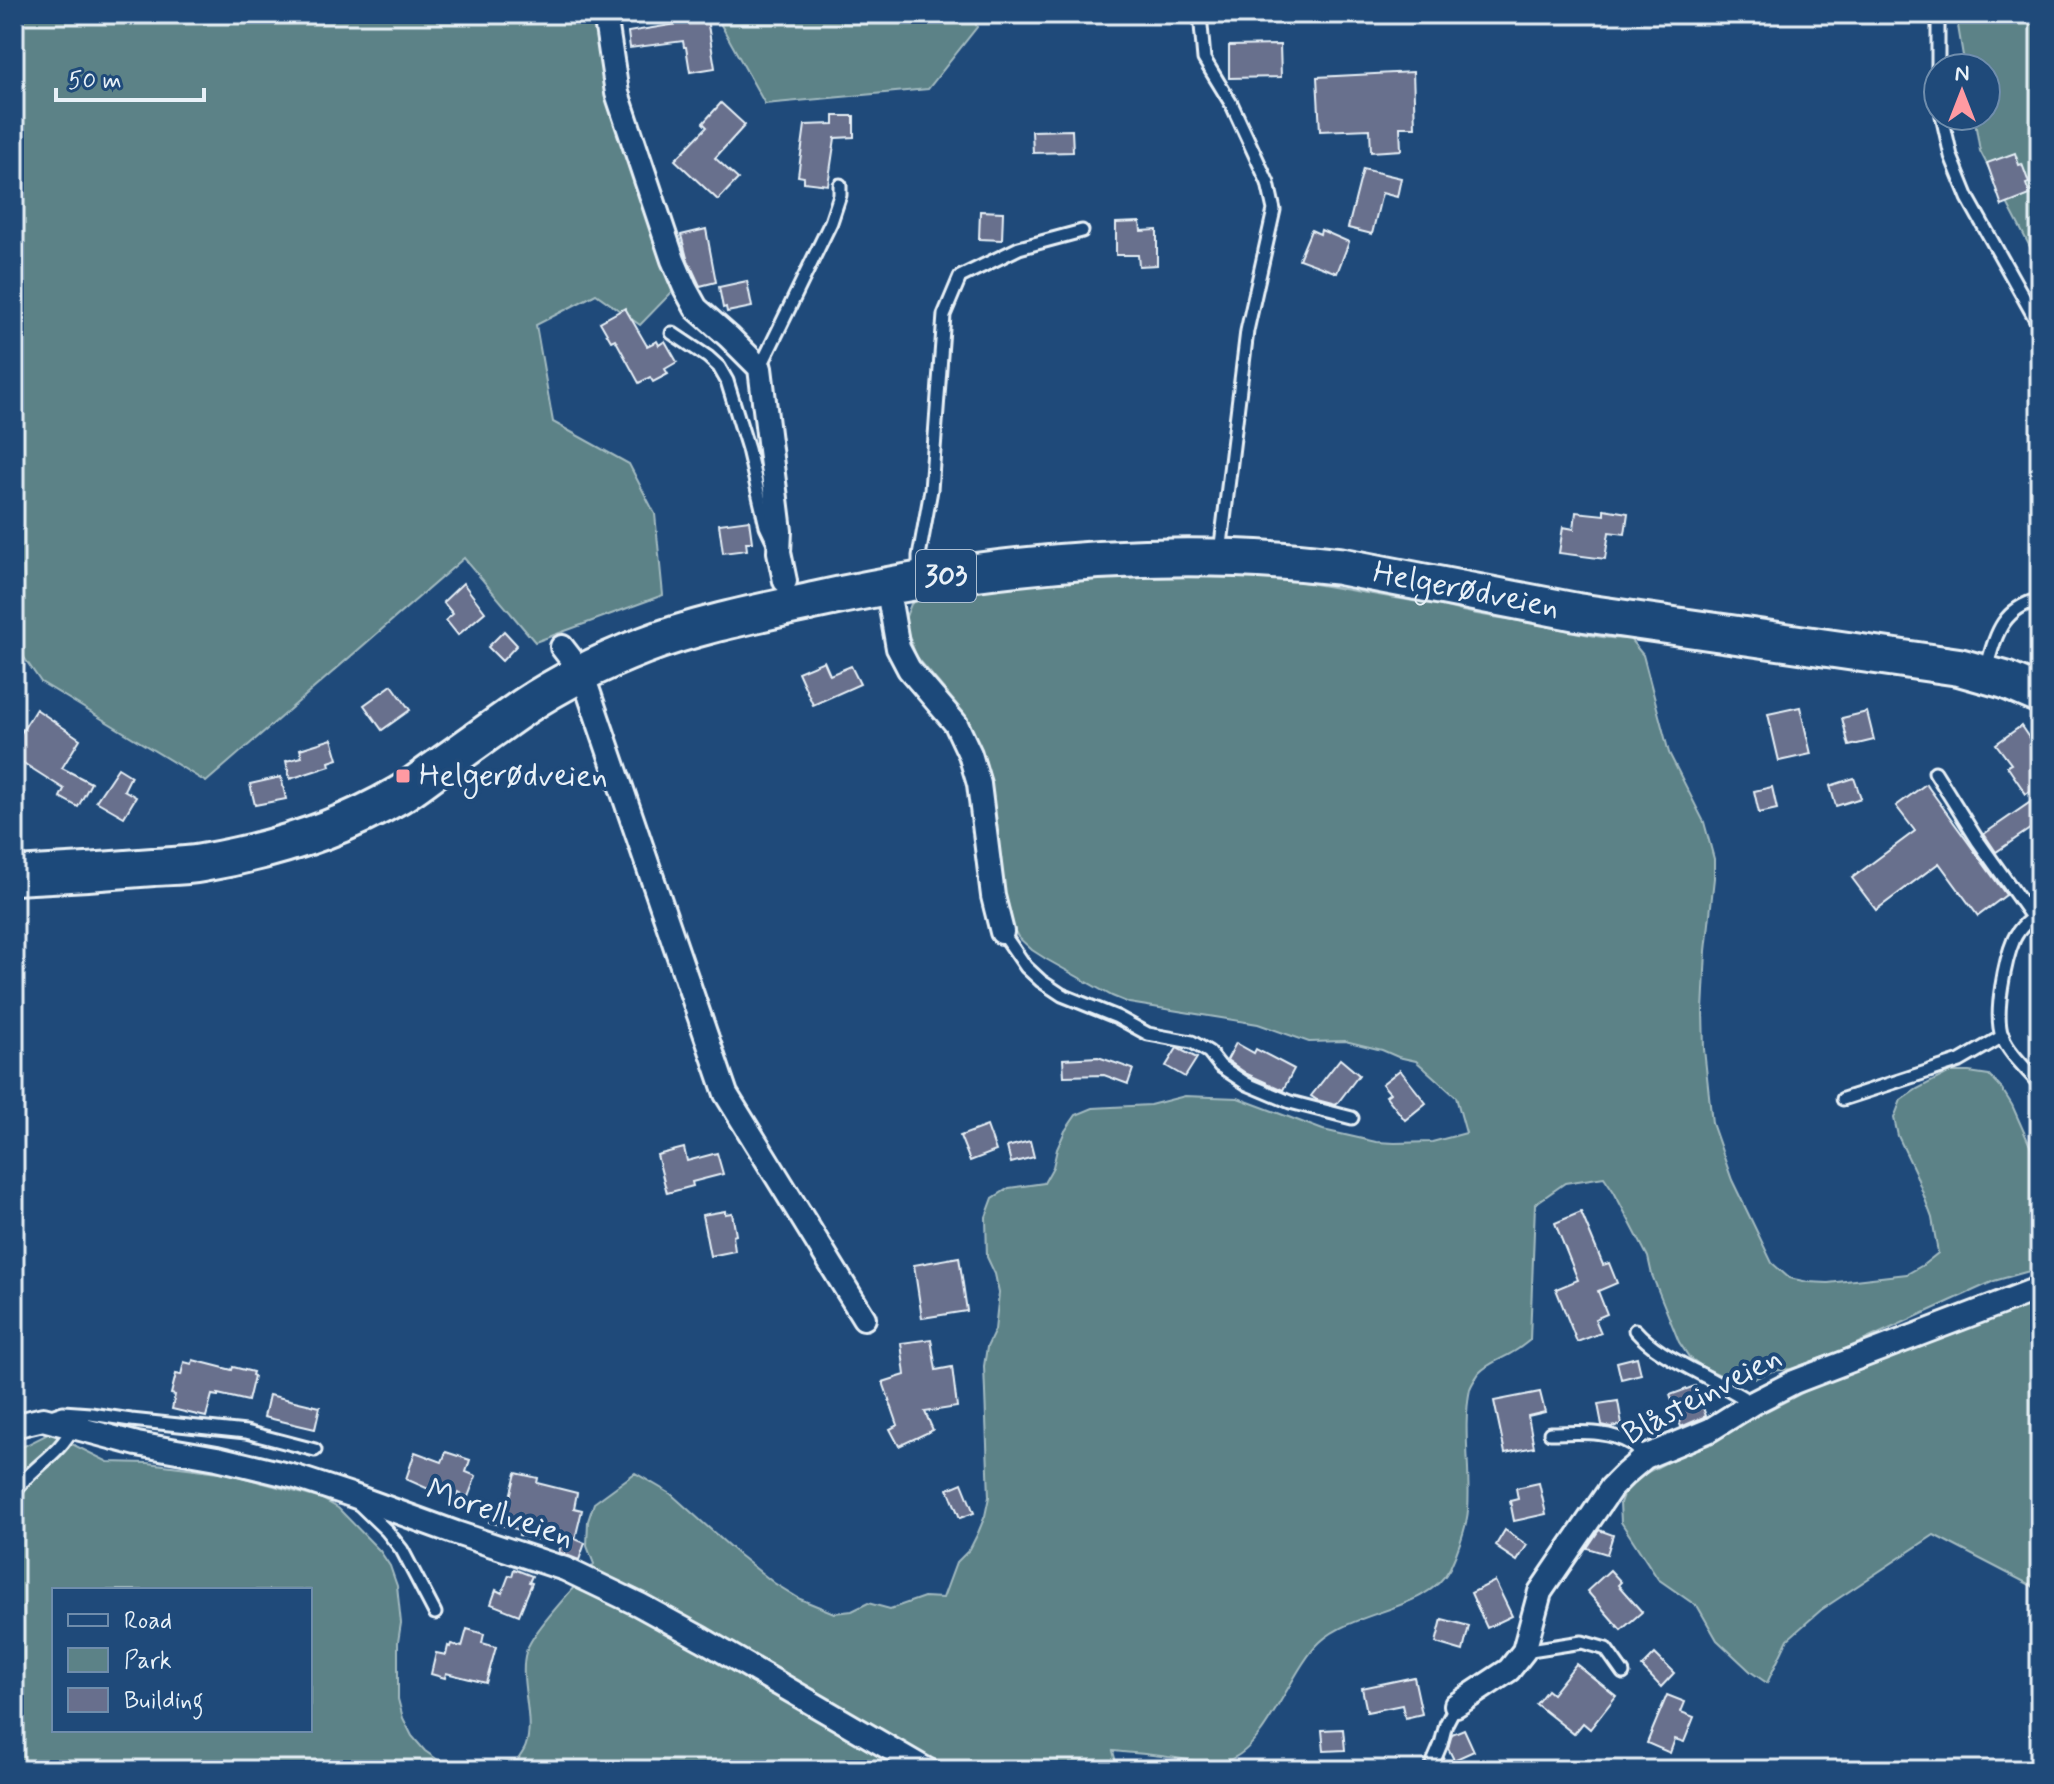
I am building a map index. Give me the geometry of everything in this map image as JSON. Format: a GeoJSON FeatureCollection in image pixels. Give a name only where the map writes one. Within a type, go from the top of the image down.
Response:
{"type":"FeatureCollection","features":[{"type":"Feature","properties":{"kind":"main road","name":"Helgerødveien"},"geometry":{"type":"LineString","coordinates":[[14,876],[200,863],[295,842],[349,821],[401,794],[528,704],[572,660],[642,647],[710,623],[903,582],[1052,563],[1220,557],[1339,566],[1577,612],[1905,658],[1985,673],[2040,695]]}},
{"type":"Feature","properties":{"kind":"street"},"geometry":{"type":"LineString","coordinates":[[605,14],[617,93],[685,288],[696,308],[760,368],[780,531],[779,552],[785,581]]}},
{"type":"Feature","properties":{"kind":"street"},"geometry":{"type":"LineString","coordinates":[[903,582],[898,648],[909,669],[956,724],[970,754],[979,784],[993,896],[1002,932]]}},
{"type":"Feature","properties":{"kind":"street"},"geometry":{"type":"LineString","coordinates":[[572,660],[726,1094],[864,1318]]}},
{"type":"Feature","properties":{"kind":"street","name":"Blåsteinveien"},"geometry":{"type":"LineString","coordinates":[[1524,1651],[1540,1592],[1611,1488],[1645,1457],[1710,1430],[1794,1382],[2040,1288]]}},
{"type":"Feature","properties":{"kind":"street","name":"Morellveien"},"geometry":{"type":"LineString","coordinates":[[14,1426],[43,1419],[137,1444],[283,1474],[565,1569],[702,1639],[927,1770]]}},
{"type":"Feature","properties":{"kind":"street"},"geometry":{"type":"LineString","coordinates":[[1456,1705],[1509,1670],[1524,1651]]}},
{"type":"Feature","properties":{"kind":"lane"},"geometry":{"type":"LineString","coordinates":[[1200,14],[1204,59],[1232,105],[1268,183],[1274,210],[1247,331],[1220,557]]}},
{"type":"Feature","properties":{"kind":"lane"},"geometry":{"type":"LineString","coordinates":[[1938,14],[1938,52]]}},
{"type":"Feature","properties":{"kind":"lane"},"geometry":{"type":"LineString","coordinates":[[1946,132],[1951,156],[1968,198],[2040,327]]}},
{"type":"Feature","properties":{"kind":"lane"},"geometry":{"type":"LineString","coordinates":[[760,368],[831,222],[840,185]]}},
{"type":"Feature","properties":{"kind":"lane"},"geometry":{"type":"LineString","coordinates":[[903,582],[919,556],[931,490],[944,315],[960,277],[1019,248],[1082,231]]}},
{"type":"Feature","properties":{"kind":"lane"},"geometry":{"type":"LineString","coordinates":[[672,333],[708,357],[719,367],[727,381],[748,449],[766,526],[779,552]]}},
{"type":"Feature","properties":{"kind":"lane"},"geometry":{"type":"LineString","coordinates":[[1985,673],[1998,629],[2012,611],[2040,599]]}},
{"type":"Feature","properties":{"kind":"lane"},"geometry":{"type":"LineString","coordinates":[[1935,772],[1978,841],[2036,915],[2015,937],[1998,1010],[2003,1036],[2010,1049],[2040,1085]]}},
{"type":"Feature","properties":{"kind":"lane"},"geometry":{"type":"LineString","coordinates":[[1002,932],[1026,967],[1062,995],[1117,1017],[1148,1034],[1192,1042],[1247,1084],[1290,1102],[1352,1118]]}},
{"type":"Feature","properties":{"kind":"lane"},"geometry":{"type":"LineString","coordinates":[[1843,1099],[1960,1061],[2003,1036]]}},
{"type":"Feature","properties":{"kind":"lane"},"geometry":{"type":"LineString","coordinates":[[1635,1330],[1669,1358],[1753,1403]]}},
{"type":"Feature","properties":{"kind":"lane"},"geometry":{"type":"LineString","coordinates":[[43,1419],[63,1412],[91,1414],[246,1432],[315,1450]]}},
{"type":"Feature","properties":{"kind":"lane"},"geometry":{"type":"LineString","coordinates":[[14,1492],[23,1479],[66,1440],[73,1427]]}},
{"type":"Feature","properties":{"kind":"lane"},"geometry":{"type":"LineString","coordinates":[[1550,1433],[1610,1436],[1631,1444],[1645,1457]]}},
{"type":"Feature","properties":{"kind":"lane"},"geometry":{"type":"LineString","coordinates":[[351,1495],[402,1550],[435,1613]]}},
{"type":"Feature","properties":{"kind":"lane"},"geometry":{"type":"LineString","coordinates":[[1524,1651],[1582,1642],[1606,1649],[1623,1673]]}},
{"type":"Feature","properties":{"kind":"lane"},"geometry":{"type":"LineString","coordinates":[[1430,1770],[1456,1705]]}},
{"type":"Feature","properties":{"kind":"green space"},"geometry":{"type":"Polygon","coordinates":[[[14,14],[599,14],[673,291],[640,325],[596,294],[536,325],[553,422],[629,464],[655,514],[663,595],[535,642],[464,558],[206,782],[41,682],[14,643],[14,14]]]}},
{"type":"Feature","properties":{"kind":"green space"},"geometry":{"type":"Polygon","coordinates":[[[715,14],[972,14],[977,27],[928,89],[765,104],[715,14]]]}},
{"type":"Feature","properties":{"kind":"green space"},"geometry":{"type":"Polygon","coordinates":[[[1956,14],[2040,14],[2040,266],[1980,151],[1977,132],[2002,132],[2002,52],[1962,52],[1956,14]]]}},
{"type":"Feature","properties":{"kind":"green space"},"geometry":{"type":"Polygon","coordinates":[[[1194,575],[1291,580],[1594,636],[1630,639],[1643,655],[1669,753],[1704,822],[1714,859],[1703,1011],[1712,1123],[1732,1180],[1772,1263],[1789,1278],[1828,1283],[1907,1274],[1938,1253],[1932,1218],[1898,1136],[1894,1118],[1901,1100],[1917,1089],[1950,1072],[1969,1072],[1989,1075],[2002,1089],[2040,1168],[2040,1268],[1994,1281],[1843,1350],[1791,1369],[1772,1371],[1756,1378],[1720,1375],[1689,1357],[1679,1342],[1652,1275],[1648,1257],[1604,1177],[1565,1183],[1535,1204],[1530,1340],[1483,1369],[1470,1389],[1467,1419],[1468,1510],[1450,1568],[1440,1582],[1425,1593],[1352,1623],[1320,1642],[1309,1654],[1254,1741],[1241,1753],[1221,1762],[1113,1751],[1118,1770],[14,1770],[14,1451],[50,1433],[108,1462],[148,1463],[227,1473],[322,1499],[338,1508],[380,1551],[390,1566],[397,1586],[401,1623],[398,1699],[412,1736],[425,1751],[441,1762],[460,1768],[517,1761],[525,1747],[529,1723],[524,1675],[526,1652],[546,1620],[594,1564],[587,1546],[588,1521],[594,1503],[635,1473],[671,1494],[774,1583],[800,1599],[834,1613],[852,1611],[868,1603],[890,1609],[924,1597],[943,1598],[956,1563],[970,1549],[978,1533],[989,1497],[984,1366],[987,1347],[995,1330],[999,1293],[987,1257],[986,1217],[993,1198],[1009,1188],[1044,1183],[1065,1131],[1076,1115],[1093,1108],[1150,1105],[1185,1096],[1238,1098],[1323,1130],[1376,1142],[1432,1142],[1466,1133],[1456,1097],[1416,1061],[1345,1041],[1309,1042],[1258,1024],[1129,1003],[1046,959],[1018,937],[1009,920],[1000,885],[986,763],[964,713],[916,656],[904,621],[911,604],[926,595],[1020,576],[1194,575]]]}},
{"type":"Feature","properties":{"kind":"green space"},"geometry":{"type":"Polygon","coordinates":[[[2040,1296],[2040,1590],[1934,1535],[1821,1610],[1788,1639],[1767,1683],[1717,1640],[1698,1607],[1658,1579],[1621,1522],[1620,1503],[1626,1486],[1642,1475],[1847,1370],[2040,1296]]]}},
{"type":"Feature","properties":{"kind":"building"},"geometry":{"type":"Polygon","coordinates":[[[707,19],[715,68],[690,72],[683,41],[630,48],[628,32],[707,19]]]}},
{"type":"Feature","properties":{"kind":"building"},"geometry":{"type":"Polygon","coordinates":[[[1280,45],[1281,77],[1229,78],[1229,46],[1280,45]]]}},
{"type":"Feature","properties":{"kind":"building"},"geometry":{"type":"Polygon","coordinates":[[[1413,72],[1415,127],[1400,127],[1401,150],[1371,152],[1370,129],[1320,131],[1317,77],[1413,72]]]}},
{"type":"Feature","properties":{"kind":"building"},"geometry":{"type":"Polygon","coordinates":[[[721,103],[745,125],[715,158],[738,179],[718,200],[675,160],[707,127],[703,123],[721,103]]]}},
{"type":"Feature","properties":{"kind":"building"},"geometry":{"type":"Polygon","coordinates":[[[834,116],[854,116],[854,137],[835,138],[828,185],[804,182],[804,177],[798,176],[805,125],[834,124],[834,116]]]}},
{"type":"Feature","properties":{"kind":"building"},"geometry":{"type":"Polygon","coordinates":[[[1072,130],[1073,152],[1033,153],[1032,131],[1072,130]]]}},
{"type":"Feature","properties":{"kind":"building"},"geometry":{"type":"Polygon","coordinates":[[[2015,153],[2029,183],[2026,184],[2030,195],[2002,206],[1987,163],[2015,153]]]}},
{"type":"Feature","properties":{"kind":"building"},"geometry":{"type":"Polygon","coordinates":[[[1363,169],[1401,178],[1397,197],[1382,193],[1372,234],[1348,228],[1363,169]]]}},
{"type":"Feature","properties":{"kind":"building"},"geometry":{"type":"Polygon","coordinates":[[[980,211],[1003,212],[1002,240],[979,239],[980,211]]]}},
{"type":"Feature","properties":{"kind":"building"},"geometry":{"type":"Polygon","coordinates":[[[1140,222],[1141,231],[1157,230],[1157,265],[1139,266],[1138,255],[1116,255],[1116,223],[1140,222]]]}},
{"type":"Feature","properties":{"kind":"building"},"geometry":{"type":"Polygon","coordinates":[[[706,229],[716,282],[700,286],[687,258],[681,235],[706,229]]]}},
{"type":"Feature","properties":{"kind":"building"},"geometry":{"type":"Polygon","coordinates":[[[1311,230],[1320,234],[1321,230],[1349,242],[1337,273],[1299,259],[1311,230]]]}},
{"type":"Feature","properties":{"kind":"building"},"geometry":{"type":"Polygon","coordinates":[[[747,281],[752,307],[727,312],[726,307],[723,308],[719,287],[747,281]]]}},
{"type":"Feature","properties":{"kind":"building"},"geometry":{"type":"Polygon","coordinates":[[[625,308],[647,346],[665,341],[677,362],[665,369],[668,374],[653,382],[650,377],[639,383],[615,339],[611,341],[600,322],[625,308]]]}},
{"type":"Feature","properties":{"kind":"building"},"geometry":{"type":"Polygon","coordinates":[[[1604,509],[1628,513],[1625,534],[1609,532],[1605,559],[1559,553],[1563,527],[1574,529],[1576,512],[1604,515],[1604,509]]]}},
{"type":"Feature","properties":{"kind":"building"},"geometry":{"type":"Polygon","coordinates":[[[749,520],[752,542],[746,542],[747,550],[723,553],[719,524],[749,520]]]}},
{"type":"Feature","properties":{"kind":"building"},"geometry":{"type":"Polygon","coordinates":[[[463,583],[485,612],[458,635],[446,620],[453,614],[443,602],[463,583]]]}},
{"type":"Feature","properties":{"kind":"building"},"geometry":{"type":"Polygon","coordinates":[[[504,631],[517,645],[502,661],[488,647],[504,631]]]}},
{"type":"Feature","properties":{"kind":"building"},"geometry":{"type":"Polygon","coordinates":[[[824,661],[830,675],[851,666],[860,684],[813,705],[798,672],[824,661]]]}},
{"type":"Feature","properties":{"kind":"building"},"geometry":{"type":"Polygon","coordinates":[[[392,685],[410,710],[382,730],[364,705],[392,685]]]}},
{"type":"Feature","properties":{"kind":"building"},"geometry":{"type":"Polygon","coordinates":[[[1800,707],[1811,754],[1779,761],[1768,714],[1800,707]]]}},
{"type":"Feature","properties":{"kind":"building"},"geometry":{"type":"Polygon","coordinates":[[[36,709],[80,739],[62,768],[91,783],[78,807],[60,797],[64,789],[14,757],[14,744],[36,709]]]}},
{"type":"Feature","properties":{"kind":"building"},"geometry":{"type":"Polygon","coordinates":[[[1867,712],[1874,740],[1849,746],[1842,718],[1867,712]]]}},
{"type":"Feature","properties":{"kind":"building"},"geometry":{"type":"Polygon","coordinates":[[[2021,726],[2040,754],[2040,784],[2026,794],[2007,766],[2011,764],[1996,744],[2021,726]]]}},
{"type":"Feature","properties":{"kind":"building"},"geometry":{"type":"Polygon","coordinates":[[[332,739],[338,759],[329,762],[330,766],[290,779],[286,761],[302,757],[300,749],[332,739]]]}},
{"type":"Feature","properties":{"kind":"building"},"geometry":{"type":"Polygon","coordinates":[[[118,768],[131,776],[124,790],[136,797],[124,817],[96,801],[118,768]]]}},
{"type":"Feature","properties":{"kind":"building"},"geometry":{"type":"Polygon","coordinates":[[[281,777],[286,799],[255,805],[250,784],[281,777]]]}},
{"type":"Feature","properties":{"kind":"building"},"geometry":{"type":"Polygon","coordinates":[[[1854,778],[1861,798],[1836,806],[1830,786],[1854,778]]]}},
{"type":"Feature","properties":{"kind":"building"},"geometry":{"type":"Polygon","coordinates":[[[1926,784],[2006,895],[1978,916],[1939,863],[1876,910],[1852,878],[1915,831],[1896,806],[1926,784]]]}},
{"type":"Feature","properties":{"kind":"building"},"geometry":{"type":"Polygon","coordinates":[[[1772,787],[1777,809],[1759,813],[1754,791],[1772,787]]]}},
{"type":"Feature","properties":{"kind":"building"},"geometry":{"type":"Polygon","coordinates":[[[2032,801],[2040,813],[2040,822],[1996,852],[1984,834],[2032,801]]]}},
{"type":"Feature","properties":{"kind":"building"},"geometry":{"type":"Polygon","coordinates":[[[1236,1043],[1254,1053],[1256,1049],[1294,1069],[1283,1090],[1247,1074],[1227,1060],[1236,1043]]]}},
{"type":"Feature","properties":{"kind":"building"},"geometry":{"type":"Polygon","coordinates":[[[1177,1048],[1197,1058],[1185,1077],[1166,1066],[1177,1048]]]}},
{"type":"Feature","properties":{"kind":"building"},"geometry":{"type":"Polygon","coordinates":[[[1098,1057],[1133,1069],[1128,1084],[1104,1075],[1064,1076],[1063,1059],[1098,1057]]]}},
{"type":"Feature","properties":{"kind":"building"},"geometry":{"type":"Polygon","coordinates":[[[1340,1059],[1359,1075],[1336,1105],[1311,1096],[1340,1059]]]}},
{"type":"Feature","properties":{"kind":"building"},"geometry":{"type":"Polygon","coordinates":[[[1400,1070],[1426,1103],[1405,1120],[1386,1096],[1390,1093],[1382,1084],[1400,1070]]]}},
{"type":"Feature","properties":{"kind":"building"},"geometry":{"type":"Polygon","coordinates":[[[987,1126],[996,1151],[970,1161],[960,1136],[987,1126]]]}},
{"type":"Feature","properties":{"kind":"building"},"geometry":{"type":"Polygon","coordinates":[[[1030,1141],[1034,1157],[1011,1163],[1007,1147],[1030,1141]]]}},
{"type":"Feature","properties":{"kind":"building"},"geometry":{"type":"Polygon","coordinates":[[[684,1148],[687,1161],[717,1153],[723,1174],[667,1193],[657,1155],[684,1148]]]}},
{"type":"Feature","properties":{"kind":"building"},"geometry":{"type":"Polygon","coordinates":[[[725,1211],[725,1214],[732,1213],[735,1251],[710,1256],[702,1215],[725,1211]]]}},
{"type":"Feature","properties":{"kind":"building"},"geometry":{"type":"Polygon","coordinates":[[[1581,1212],[1603,1265],[1609,1263],[1617,1283],[1598,1291],[1607,1314],[1595,1319],[1601,1333],[1577,1342],[1556,1289],[1578,1280],[1555,1223],[1581,1212]]]}},
{"type":"Feature","properties":{"kind":"building"},"geometry":{"type":"Polygon","coordinates":[[[959,1257],[967,1311],[922,1318],[914,1265],[959,1257]]]}},
{"type":"Feature","properties":{"kind":"building"},"geometry":{"type":"Polygon","coordinates":[[[931,1339],[936,1370],[952,1367],[957,1407],[925,1412],[933,1430],[899,1446],[890,1429],[898,1425],[883,1382],[905,1375],[901,1343],[931,1339]]]}},
{"type":"Feature","properties":{"kind":"building"},"geometry":{"type":"Polygon","coordinates":[[[1637,1357],[1641,1374],[1621,1379],[1617,1362],[1637,1357]]]}},
{"type":"Feature","properties":{"kind":"building"},"geometry":{"type":"Polygon","coordinates":[[[193,1360],[253,1372],[248,1401],[212,1395],[206,1417],[172,1409],[175,1395],[171,1394],[176,1374],[181,1375],[184,1362],[192,1364],[193,1360]]]}},
{"type":"Feature","properties":{"kind":"building"},"geometry":{"type":"Polygon","coordinates":[[[1695,1386],[1706,1416],[1681,1427],[1670,1395],[1695,1386]]]}},
{"type":"Feature","properties":{"kind":"building"},"geometry":{"type":"Polygon","coordinates":[[[1540,1392],[1545,1412],[1528,1416],[1534,1447],[1505,1453],[1494,1401],[1540,1392]]]}},
{"type":"Feature","properties":{"kind":"building"},"geometry":{"type":"Polygon","coordinates":[[[269,1395],[320,1407],[315,1429],[264,1417],[269,1395]]]}},
{"type":"Feature","properties":{"kind":"building"},"geometry":{"type":"Polygon","coordinates":[[[1618,1401],[1622,1425],[1602,1425],[1598,1404],[1618,1401]]]}},
{"type":"Feature","properties":{"kind":"building"},"geometry":{"type":"Polygon","coordinates":[[[415,1452],[442,1462],[446,1452],[470,1460],[466,1472],[476,1476],[468,1497],[458,1493],[456,1497],[436,1489],[435,1492],[406,1479],[415,1452]]]}},
{"type":"Feature","properties":{"kind":"building"},"geometry":{"type":"Polygon","coordinates":[[[516,1473],[538,1478],[537,1483],[577,1493],[574,1508],[582,1510],[575,1539],[585,1543],[579,1560],[559,1552],[561,1545],[519,1535],[520,1530],[489,1522],[493,1506],[507,1509],[516,1473]]]}},
{"type":"Feature","properties":{"kind":"building"},"geometry":{"type":"Polygon","coordinates":[[[962,1483],[974,1513],[960,1518],[948,1489],[962,1483]]]}},
{"type":"Feature","properties":{"kind":"building"},"geometry":{"type":"Polygon","coordinates":[[[1539,1483],[1546,1514],[1514,1521],[1510,1501],[1518,1499],[1516,1488],[1539,1483]]]}},
{"type":"Feature","properties":{"kind":"building"},"geometry":{"type":"Polygon","coordinates":[[[1505,1530],[1527,1545],[1517,1561],[1496,1545],[1505,1530]]]}},
{"type":"Feature","properties":{"kind":"building"},"geometry":{"type":"Polygon","coordinates":[[[1599,1530],[1613,1535],[1607,1554],[1587,1548],[1599,1530]]]}},
{"type":"Feature","properties":{"kind":"building"},"geometry":{"type":"Polygon","coordinates":[[[514,1569],[532,1576],[519,1615],[491,1604],[496,1590],[502,1593],[514,1569]]]}},
{"type":"Feature","properties":{"kind":"building"},"geometry":{"type":"Polygon","coordinates":[[[1610,1570],[1621,1582],[1618,1585],[1642,1612],[1621,1630],[1587,1591],[1610,1570]]]}},
{"type":"Feature","properties":{"kind":"building"},"geometry":{"type":"Polygon","coordinates":[[[1495,1581],[1512,1616],[1487,1628],[1471,1593],[1495,1581]]]}},
{"type":"Feature","properties":{"kind":"building"},"geometry":{"type":"Polygon","coordinates":[[[1442,1619],[1469,1626],[1463,1651],[1436,1643],[1442,1619]]]}},
{"type":"Feature","properties":{"kind":"building"},"geometry":{"type":"Polygon","coordinates":[[[467,1629],[484,1634],[482,1643],[496,1647],[486,1683],[446,1673],[445,1678],[431,1674],[436,1653],[446,1655],[451,1644],[462,1647],[467,1629]]]}},
{"type":"Feature","properties":{"kind":"building"},"geometry":{"type":"Polygon","coordinates":[[[1655,1654],[1674,1673],[1661,1687],[1642,1667],[1655,1654]]]}},
{"type":"Feature","properties":{"kind":"building"},"geometry":{"type":"Polygon","coordinates":[[[1576,1664],[1616,1696],[1590,1729],[1583,1723],[1574,1734],[1536,1704],[1547,1690],[1552,1694],[1576,1664]]]}},
{"type":"Feature","properties":{"kind":"building"},"geometry":{"type":"Polygon","coordinates":[[[1414,1677],[1422,1714],[1405,1718],[1402,1705],[1367,1712],[1362,1688],[1414,1677]]]}},
{"type":"Feature","properties":{"kind":"building"},"geometry":{"type":"Polygon","coordinates":[[[1667,1695],[1685,1702],[1681,1712],[1694,1717],[1684,1742],[1675,1739],[1670,1753],[1647,1743],[1667,1695]]]}},
{"type":"Feature","properties":{"kind":"building"},"geometry":{"type":"Polygon","coordinates":[[[1343,1729],[1345,1750],[1324,1751],[1322,1730],[1343,1729]]]}},
{"type":"Feature","properties":{"kind":"building"},"geometry":{"type":"Polygon","coordinates":[[[1464,1729],[1474,1751],[1454,1760],[1448,1748],[1452,1734],[1464,1729]]]}},
{"type":"Feature","properties":{"kind":"place","name":"Helgerødveien"},"geometry":{"type":"Point","coordinates":[403,776]}}]}
